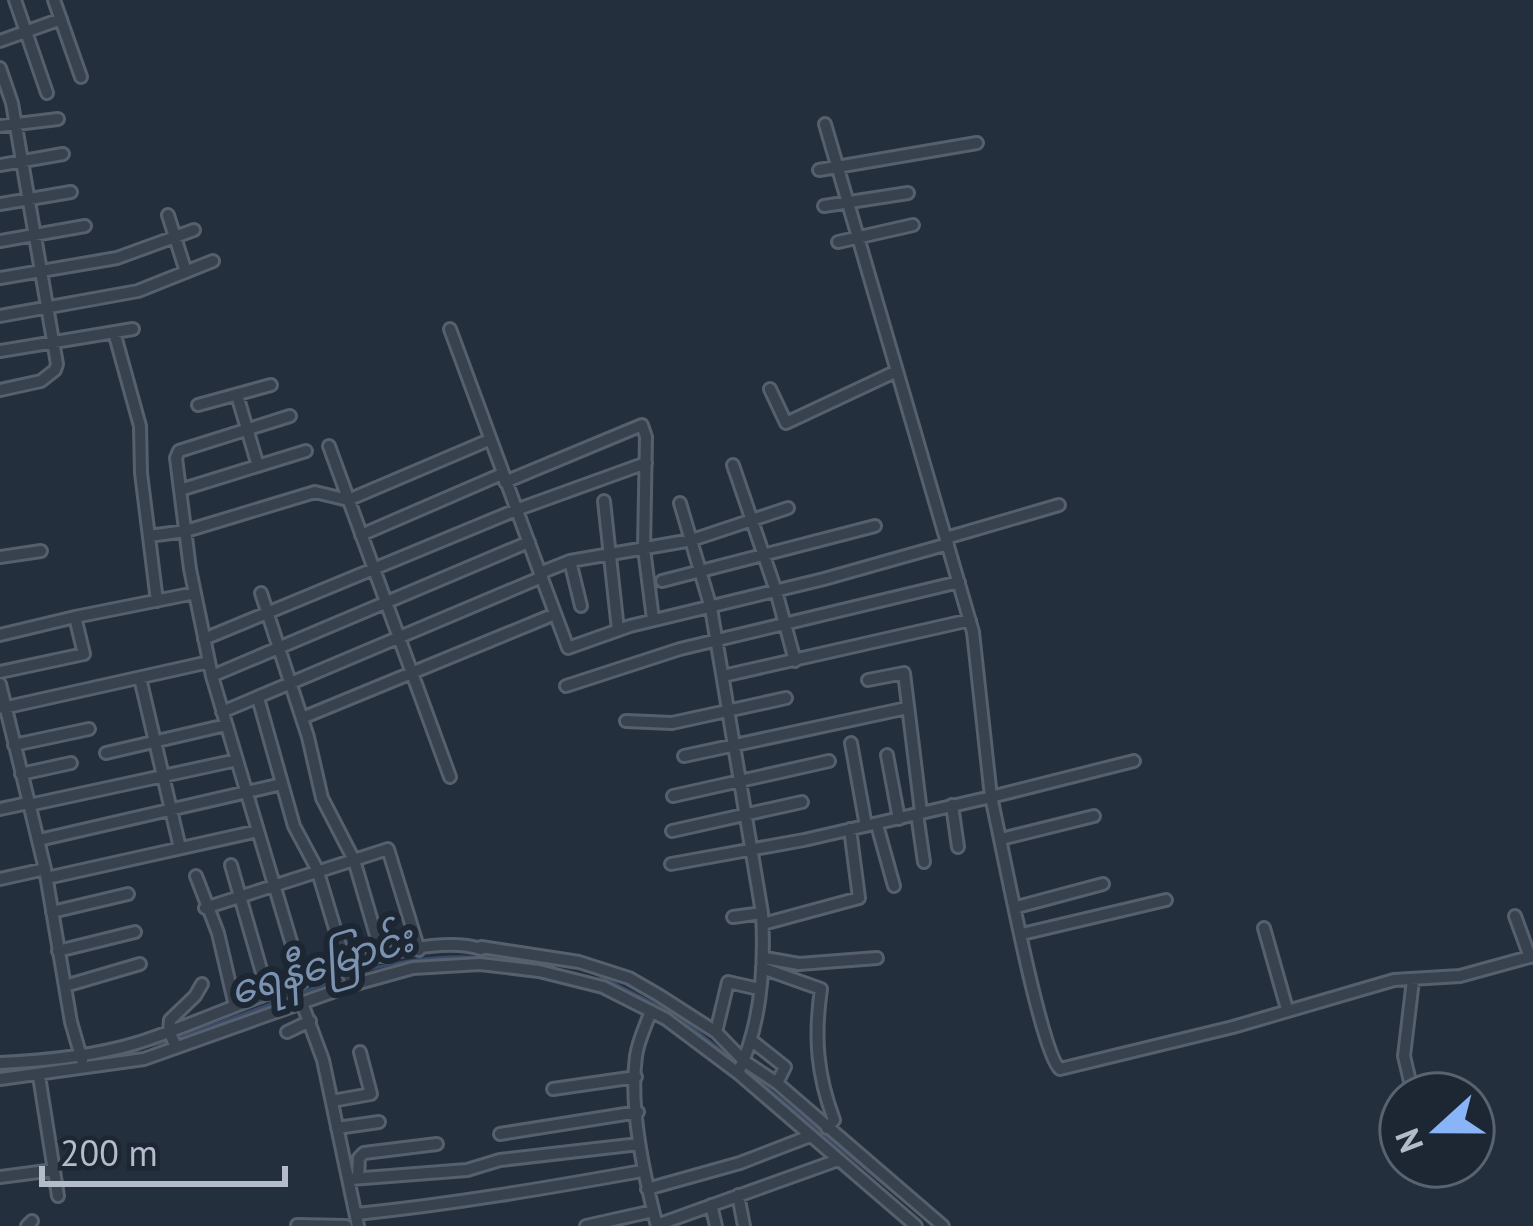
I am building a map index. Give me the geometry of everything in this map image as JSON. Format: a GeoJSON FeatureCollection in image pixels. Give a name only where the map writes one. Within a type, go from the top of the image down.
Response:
{"type":"FeatureCollection","features":[{"type":"Feature","properties":{"kind":"street"},"geometry":{"type":"LineString","coordinates":[[15,0],[47,93]]}},
{"type":"Feature","properties":{"kind":"street"},"geometry":{"type":"LineString","coordinates":[[55,0],[81,77]]}},
{"type":"Feature","properties":{"kind":"street"},"geometry":{"type":"LineString","coordinates":[[0,41],[61,20]]}},
{"type":"Feature","properties":{"kind":"street"},"geometry":{"type":"LineString","coordinates":[[0,68],[15,123],[56,370],[40,381],[0,391]]}},
{"type":"Feature","properties":{"kind":"street"},"geometry":{"type":"LineString","coordinates":[[0,126],[58,119]]}},
{"type":"Feature","properties":{"kind":"street"},"geometry":{"type":"LineString","coordinates":[[825,124],[970,620],[988,797],[1051,1060],[1060,1069],[1394,980],[1411,986],[1532,956],[1515,916]]}},
{"type":"Feature","properties":{"kind":"street"},"geometry":{"type":"LineString","coordinates":[[819,170],[977,142]]}},
{"type":"Feature","properties":{"kind":"street"},"geometry":{"type":"LineString","coordinates":[[0,165],[63,154]]}},
{"type":"Feature","properties":{"kind":"street"},"geometry":{"type":"LineString","coordinates":[[0,204],[71,192]]}},
{"type":"Feature","properties":{"kind":"street"},"geometry":{"type":"LineString","coordinates":[[824,206],[908,193]]}},
{"type":"Feature","properties":{"kind":"street"},"geometry":{"type":"LineString","coordinates":[[168,215],[186,272]]}},
{"type":"Feature","properties":{"kind":"street"},"geometry":{"type":"LineString","coordinates":[[838,242],[913,225]]}},
{"type":"Feature","properties":{"kind":"street"},"geometry":{"type":"LineString","coordinates":[[0,241],[85,226]]}},
{"type":"Feature","properties":{"kind":"street"},"geometry":{"type":"LineString","coordinates":[[0,278],[117,258],[194,230]]}},
{"type":"Feature","properties":{"kind":"street"},"geometry":{"type":"LineString","coordinates":[[0,316],[138,291],[213,261]]}},
{"type":"Feature","properties":{"kind":"street"},"geometry":{"type":"LineString","coordinates":[[0,351],[133,329]]}},
{"type":"Feature","properties":{"kind":"street"},"geometry":{"type":"LineString","coordinates":[[450,329],[568,648],[653,619],[776,591],[1059,505]]}},
{"type":"Feature","properties":{"kind":"street"},"geometry":{"type":"LineString","coordinates":[[114,332],[140,426],[157,601]]}},
{"type":"Feature","properties":{"kind":"street"},"geometry":{"type":"LineString","coordinates":[[770,389],[785,423],[897,370]]}},
{"type":"Feature","properties":{"kind":"street"},"geometry":{"type":"LineString","coordinates":[[198,405],[271,385]]}},
{"type":"Feature","properties":{"kind":"street"},"geometry":{"type":"LineString","coordinates":[[236,395],[258,466]]}},
{"type":"Feature","properties":{"kind":"street"},"geometry":{"type":"LineString","coordinates":[[290,416],[178,451],[180,490],[210,669],[274,884],[310,980],[310,1022],[355,1178]]}},
{"type":"Feature","properties":{"kind":"street"},"geometry":{"type":"LineString","coordinates":[[361,535],[639,424],[646,437],[653,619]]}},
{"type":"Feature","properties":{"kind":"street"},"geometry":{"type":"LineString","coordinates":[[149,536],[186,531],[315,492],[348,500],[489,440]]}},
{"type":"Feature","properties":{"kind":"street"},"geometry":{"type":"LineString","coordinates":[[329,446],[450,777]]}},
{"type":"Feature","properties":{"kind":"street"},"geometry":{"type":"LineString","coordinates":[[180,490],[307,451]]}},
{"type":"Feature","properties":{"kind":"street"},"geometry":{"type":"LineString","coordinates":[[204,639],[516,509],[646,464]]}},
{"type":"Feature","properties":{"kind":"street"},"geometry":{"type":"LineString","coordinates":[[733,465],[766,557],[795,661]]}},
{"type":"Feature","properties":{"kind":"street"},"geometry":{"type":"LineString","coordinates":[[604,501],[618,630]]}},
{"type":"Feature","properties":{"kind":"street"},"geometry":{"type":"LineString","coordinates":[[680,503],[711,608],[762,918],[764,956],[751,1040],[741,1067]]}},
{"type":"Feature","properties":{"kind":"street"},"geometry":{"type":"LineString","coordinates":[[106,753],[224,718],[258,698],[570,561],[692,540],[788,508]]}},
{"type":"Feature","properties":{"kind":"street"},"geometry":{"type":"LineString","coordinates":[[662,581],[875,526]]}},
{"type":"Feature","properties":{"kind":"street"},"geometry":{"type":"LineString","coordinates":[[3,709],[140,678],[210,669],[278,650],[529,542]]}},
{"type":"Feature","properties":{"kind":"street"},"geometry":{"type":"LineString","coordinates":[[0,556],[41,551]]}},
{"type":"Feature","properties":{"kind":"street"},"geometry":{"type":"LineString","coordinates":[[570,561],[581,606]]}},
{"type":"Feature","properties":{"kind":"street"},"geometry":{"type":"LineString","coordinates":[[566,686],[646,658],[959,582]]}},
{"type":"Feature","properties":{"kind":"street"},"geometry":{"type":"LineString","coordinates":[[0,635],[195,593]]}},
{"type":"Feature","properties":{"kind":"street"},"geometry":{"type":"LineString","coordinates":[[260,593],[328,813],[354,860],[382,956]]}},
{"type":"Feature","properties":{"kind":"street"},"geometry":{"type":"LineString","coordinates":[[302,718],[555,614]]}},
{"type":"Feature","properties":{"kind":"street"},"geometry":{"type":"LineString","coordinates":[[0,672],[84,654],[75,617]]}},
{"type":"Feature","properties":{"kind":"street"},"geometry":{"type":"LineString","coordinates":[[723,676],[970,620]]}},
{"type":"Feature","properties":{"kind":"street"},"geometry":{"type":"LineString","coordinates":[[868,680],[903,672],[924,862]]}},
{"type":"Feature","properties":{"kind":"street"},"geometry":{"type":"LineString","coordinates":[[140,678],[180,848]]}},
{"type":"Feature","properties":{"kind":"street"},"geometry":{"type":"LineString","coordinates":[[0,684],[39,840],[82,1061]]}},
{"type":"Feature","properties":{"kind":"street"},"geometry":{"type":"LineString","coordinates":[[258,698],[294,826],[317,869],[348,975]]}},
{"type":"Feature","properties":{"kind":"street"},"geometry":{"type":"LineString","coordinates":[[626,721],[672,723],[786,698]]}},
{"type":"Feature","properties":{"kind":"street"},"geometry":{"type":"LineString","coordinates":[[684,756],[907,708]]}},
{"type":"Feature","properties":{"kind":"street"},"geometry":{"type":"LineString","coordinates":[[14,745],[89,728]]}},
{"type":"Feature","properties":{"kind":"street"},"geometry":{"type":"LineString","coordinates":[[851,742],[872,825],[894,886]]}},
{"type":"Feature","properties":{"kind":"street"},"geometry":{"type":"LineString","coordinates":[[886,755],[899,819]]}},
{"type":"Feature","properties":{"kind":"street"},"geometry":{"type":"LineString","coordinates":[[0,809],[237,760]]}},
{"type":"Feature","properties":{"kind":"street"},"geometry":{"type":"LineString","coordinates":[[673,796],[829,761]]}},
{"type":"Feature","properties":{"kind":"street"},"geometry":{"type":"LineString","coordinates":[[671,864],[899,819],[1134,761]]}},
{"type":"Feature","properties":{"kind":"street"},"geometry":{"type":"LineString","coordinates":[[21,774],[71,763]]}},
{"type":"Feature","properties":{"kind":"street"},"geometry":{"type":"LineString","coordinates":[[39,840],[282,784]]}},
{"type":"Feature","properties":{"kind":"street"},"geometry":{"type":"LineString","coordinates":[[672,831],[802,802]]}},
{"type":"Feature","properties":{"kind":"street"},"geometry":{"type":"LineString","coordinates":[[952,805],[958,848]]}},
{"type":"Feature","properties":{"kind":"street"},"geometry":{"type":"LineString","coordinates":[[1001,839],[1094,816]]}},
{"type":"Feature","properties":{"kind":"street"},"geometry":{"type":"LineString","coordinates":[[733,917],[762,918],[859,898],[850,829]]}},
{"type":"Feature","properties":{"kind":"street"},"geometry":{"type":"LineString","coordinates":[[0,879],[258,831]]}},
{"type":"Feature","properties":{"kind":"street"},"geometry":{"type":"LineString","coordinates":[[205,908],[388,848],[419,950]]}},
{"type":"Feature","properties":{"kind":"street"},"geometry":{"type":"LineString","coordinates":[[231,865],[268,994]]}},
{"type":"Feature","properties":{"kind":"street"},"geometry":{"type":"LineString","coordinates":[[196,876],[218,933],[235,1006]]}},
{"type":"Feature","properties":{"kind":"street"},"geometry":{"type":"LineString","coordinates":[[1017,908],[1103,884]]}},
{"type":"Feature","properties":{"kind":"street"},"geometry":{"type":"LineString","coordinates":[[52,912],[128,894]]}},
{"type":"Feature","properties":{"kind":"street"},"geometry":{"type":"LineString","coordinates":[[1022,934],[1166,901]]}},
{"type":"Feature","properties":{"kind":"street"},"geometry":{"type":"LineString","coordinates":[[1264,928],[1287,1010]]}},
{"type":"Feature","properties":{"kind":"street"},"geometry":{"type":"LineString","coordinates":[[58,951],[135,932]]}},
{"type":"Feature","properties":{"kind":"street"},"geometry":{"type":"LineString","coordinates":[[0,1063],[144,1059],[312,999],[382,956],[419,950],[579,962],[629,978],[716,1032],[741,1067],[810,1136],[910,1224]]}},
{"type":"Feature","properties":{"kind":"street"},"geometry":{"type":"LineString","coordinates":[[0,1090],[0,1078],[39,1076],[310,980],[480,955],[578,974],[777,1083],[943,1226]]}},
{"type":"Feature","properties":{"kind":"street"},"geometry":{"type":"LineString","coordinates":[[764,956],[799,964],[877,958]]}},
{"type":"Feature","properties":{"kind":"street"},"geometry":{"type":"LineString","coordinates":[[764,956],[821,989],[815,1049],[834,1120],[827,1128]]}},
{"type":"Feature","properties":{"kind":"street"},"geometry":{"type":"LineString","coordinates":[[65,986],[140,964]]}},
{"type":"Feature","properties":{"kind":"street"},"geometry":{"type":"LineString","coordinates":[[716,1032],[728,982],[759,989]]}},
{"type":"Feature","properties":{"kind":"street"},"geometry":{"type":"LineString","coordinates":[[176,1047],[170,1020],[202,984]]}},
{"type":"Feature","properties":{"kind":"street"},"geometry":{"type":"LineString","coordinates":[[1407,1070],[1404,1056],[1411,986]]}},
{"type":"Feature","properties":{"kind":"street"},"geometry":{"type":"LineString","coordinates":[[652,1011],[636,1054],[636,1076],[642,1171],[656,1221]]}},
{"type":"Feature","properties":{"kind":"street"},"geometry":{"type":"LineString","coordinates":[[287,1032],[310,1022]]}},
{"type":"Feature","properties":{"kind":"street"},"geometry":{"type":"LineString","coordinates":[[751,1040],[785,1067],[777,1083]]}},
{"type":"Feature","properties":{"kind":"street"},"geometry":{"type":"LineString","coordinates":[[334,1101],[371,1094],[361,1052]]}},
{"type":"Feature","properties":{"kind":"street"},"geometry":{"type":"LineString","coordinates":[[39,1076],[58,1196]]}},
{"type":"Feature","properties":{"kind":"street"},"geometry":{"type":"LineString","coordinates":[[553,1089],[636,1076]]}},
{"type":"Feature","properties":{"kind":"street"},"geometry":{"type":"LineString","coordinates":[[500,1134],[638,1112]]}},
{"type":"Feature","properties":{"kind":"street"},"geometry":{"type":"LineString","coordinates":[[340,1127],[379,1122]]}},
{"type":"Feature","properties":{"kind":"street"},"geometry":{"type":"LineString","coordinates":[[647,1189],[810,1136]]}},
{"type":"Feature","properties":{"kind":"street"},"geometry":{"type":"LineString","coordinates":[[357,1220],[358,1158],[364,1153],[437,1144]]}},
{"type":"Feature","properties":{"kind":"street"},"geometry":{"type":"LineString","coordinates":[[355,1178],[466,1170],[500,1160],[639,1144]]}},
{"type":"Feature","properties":{"kind":"street"},"geometry":{"type":"LineString","coordinates":[[586,1226],[687,1220],[711,1205],[838,1160]]}},
{"type":"Feature","properties":{"kind":"street"},"geometry":{"type":"LineString","coordinates":[[0,1178],[54,1170]]}},
{"type":"Feature","properties":{"kind":"street"},"geometry":{"type":"LineString","coordinates":[[297,1226],[357,1220],[478,1196],[534,1192],[642,1171]]}},
{"type":"Feature","properties":{"kind":"street"},"geometry":{"type":"LineString","coordinates":[[738,1196],[744,1226]]}},
{"type":"Feature","properties":{"kind":"street"},"geometry":{"type":"LineString","coordinates":[[711,1205],[716,1226]]}},
{"type":"Feature","properties":{"kind":"waterway","name":"ရေနီမြောင်း"},"geometry":{"type":"LineString","coordinates":[[356,973],[414,960],[466,957],[577,967]]}},
{"type":"Feature","properties":{"kind":"waterway","name":"ရေနီမြောင်း"},"geometry":{"type":"LineString","coordinates":[[592,972],[678,1016],[735,1062]]}},
{"type":"Feature","properties":{"kind":"waterway","name":"ရေနီမြောင်း"},"geometry":{"type":"LineString","coordinates":[[175,1039],[347,976]]}},
{"type":"Feature","properties":{"kind":"waterway","name":"ရေနီမြောင်း"},"geometry":{"type":"LineString","coordinates":[[135,1049],[166,1042]]}},
{"type":"Feature","properties":{"kind":"waterway","name":"ရေနီမြောင်း"},"geometry":{"type":"LineString","coordinates":[[35,1066],[79,1062]]}},
{"type":"Feature","properties":{"kind":"waterway","name":"ရေနီမြောင်း"},"geometry":{"type":"LineString","coordinates":[[743,1068],[925,1218]]}}]}
